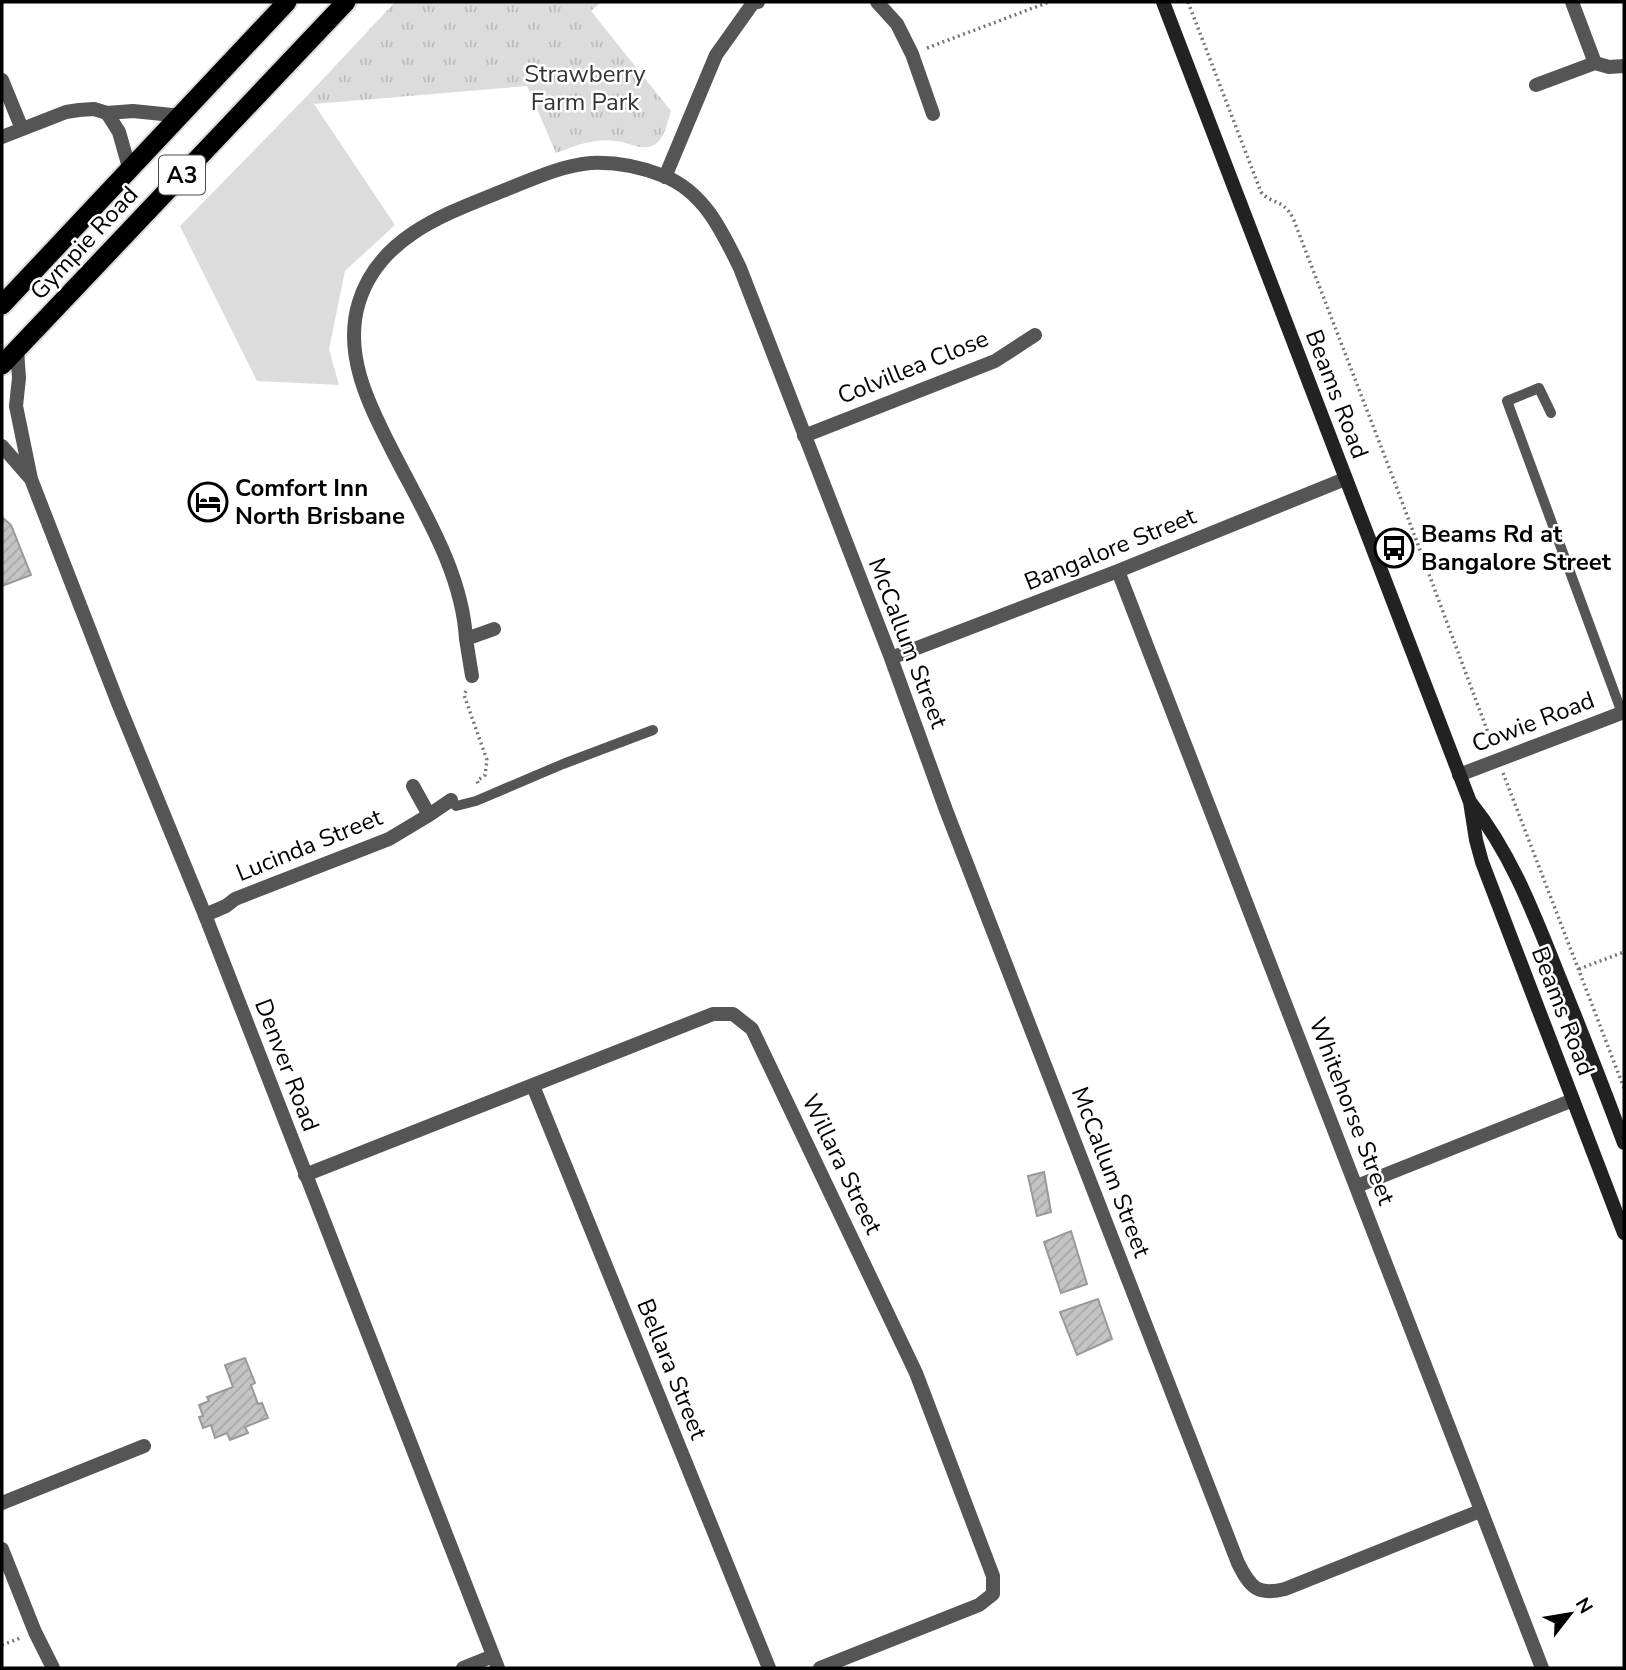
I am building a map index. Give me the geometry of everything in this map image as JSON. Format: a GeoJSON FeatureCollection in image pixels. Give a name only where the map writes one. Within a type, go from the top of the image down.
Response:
{"type":"FeatureCollection","features":[{"type":"Feature","properties":{"kind":"highway","name":"Gympie Road"},"geometry":{"type":"LineString","coordinates":[[2,305],[287,2]]}},
{"type":"Feature","properties":{"kind":"highway","name":"Gympie Road"},"geometry":{"type":"LineString","coordinates":[[2,365],[346,2]]}},
{"type":"Feature","properties":{"kind":"main road","name":"Beams Road"},"geometry":{"type":"LineString","coordinates":[[1163,2],[1470,802],[1482,862],[1624,1233]]}},
{"type":"Feature","properties":{"kind":"main road","name":"Beams Road"},"geometry":{"type":"LineString","coordinates":[[1470,802],[1492,829],[1521,886],[1545,940],[1624,1143]]}},
{"type":"Feature","properties":{"kind":"street"},"geometry":{"type":"LineString","coordinates":[[665,177],[716,55],[753,4],[758,2]]}},
{"type":"Feature","properties":{"kind":"street"},"geometry":{"type":"LineString","coordinates":[[877,2],[897,24],[912,54],[933,114]]}},
{"type":"Feature","properties":{"kind":"street"},"geometry":{"type":"LineString","coordinates":[[1572,2],[1595,63]]}},
{"type":"Feature","properties":{"kind":"street"},"geometry":{"type":"LineString","coordinates":[[1536,85],[1595,63],[1609,67],[1624,66]]}},
{"type":"Feature","properties":{"kind":"street"},"geometry":{"type":"LineString","coordinates":[[2,80],[22,129]]}},
{"type":"Feature","properties":{"kind":"street"},"geometry":{"type":"LineString","coordinates":[[2,137],[66,113],[94,109],[107,113],[133,111],[182,116]]}},
{"type":"Feature","properties":{"kind":"street"},"geometry":{"type":"LineString","coordinates":[[107,113],[119,132],[130,171]]}},
{"type":"Feature","properties":{"kind":"street","name":"McCallum Street"},"geometry":{"type":"LineString","coordinates":[[472,676],[465,615],[453,575],[370,407],[360,380],[353,335],[359,302],[370,275],[387,253],[424,225],[453,211],[546,174],[588,163],[616,163],[665,177],[697,197],[720,227],[740,268],[891,658],[946,810],[1248,1583],[1259,1590],[1272,1592],[1285,1589],[1480,1511]]}},
{"type":"Feature","properties":{"kind":"street","name":"Colvillea Close"},"geometry":{"type":"LineString","coordinates":[[804,436],[995,361],[1035,335]]}},
{"type":"Feature","properties":{"kind":"street","name":"Denver Road"},"geometry":{"type":"LineString","coordinates":[[17,349],[19,378],[16,406],[31,479],[118,703],[205,915],[495,1662]]}},
{"type":"Feature","properties":{"kind":"street","name":"Denver Road"},"geometry":{"type":"LineString","coordinates":[[2,446],[31,479]]}},
{"type":"Feature","properties":{"kind":"street","name":"Bangalore Street"},"geometry":{"type":"LineString","coordinates":[[891,658],[1118,571],[1345,479]]}},
{"type":"Feature","properties":{"kind":"street","name":"Whitehorse Street"},"geometry":{"type":"LineString","coordinates":[[1118,571],[1542,1668]]}},
{"type":"Feature","properties":{"kind":"street"},"geometry":{"type":"LineString","coordinates":[[466,639],[494,629]]}},
{"type":"Feature","properties":{"kind":"street","name":"Cowie Road"},"geometry":{"type":"LineString","coordinates":[[1459,775],[1623,712]]}},
{"type":"Feature","properties":{"kind":"street"},"geometry":{"type":"LineString","coordinates":[[413,786],[429,815]]}},
{"type":"Feature","properties":{"kind":"street","name":"Lucinda Street"},"geometry":{"type":"LineString","coordinates":[[205,915],[235,899],[395,836],[450,800]]}},
{"type":"Feature","properties":{"kind":"street","name":"Willara Street"},"geometry":{"type":"LineString","coordinates":[[304,1175],[713,1014],[733,1014],[752,1029],[916,1373],[993,1576],[993,1594],[979,1605],[820,1668]]}},
{"type":"Feature","properties":{"kind":"street","name":"Bellara Street"},"geometry":{"type":"LineString","coordinates":[[533,1086],[769,1668]]}},
{"type":"Feature","properties":{"kind":"street"},"geometry":{"type":"LineString","coordinates":[[1357,1186],[1573,1100]]}},
{"type":"Feature","properties":{"kind":"street"},"geometry":{"type":"LineString","coordinates":[[2,1503],[144,1446]]}},
{"type":"Feature","properties":{"kind":"street"},"geometry":{"type":"LineString","coordinates":[[2,1549],[35,1632],[53,1668]]}},
{"type":"Feature","properties":{"kind":"street"},"geometry":{"type":"LineString","coordinates":[[463,1668],[495,1662]]}},
{"type":"Feature","properties":{"kind":"lane"},"geometry":{"type":"LineString","coordinates":[[1551,413],[1539,388],[1507,401],[1623,712]]}},
{"type":"Feature","properties":{"kind":"lane"},"geometry":{"type":"LineString","coordinates":[[450,800],[456,806],[477,801],[563,764],[653,730]]}},
{"type":"Feature","properties":{"kind":"path"},"geometry":{"type":"LineString","coordinates":[[912,54],[1049,2]]}},
{"type":"Feature","properties":{"kind":"path"},"geometry":{"type":"LineString","coordinates":[[1188,2],[1261,192],[1287,207],[1293,218],[1624,1088]]}},
{"type":"Feature","properties":{"kind":"path"},"geometry":{"type":"LineString","coordinates":[[469,801],[480,786],[477,781],[485,775],[487,767],[487,760],[464,695],[472,676]]}},
{"type":"Feature","properties":{"kind":"path"},"geometry":{"type":"LineString","coordinates":[[1579,969],[1624,952]]}},
{"type":"Feature","properties":{"kind":"green space","name":"Strawberry Farm Park"},"geometry":{"type":"Polygon","coordinates":[[[395,2],[601,2],[591,11],[671,111],[663,135],[658,142],[648,147],[600,141],[556,153],[527,86],[314,104],[308,95],[395,2]]]}},
{"type":"Feature","properties":{"kind":"green space"},"geometry":{"type":"Polygon","coordinates":[[[308,95],[395,225],[345,271],[329,349],[339,385],[257,381],[180,226],[308,95]]]}},
{"type":"Feature","properties":{"kind":"building"},"geometry":{"type":"Polygon","coordinates":[[[2,517],[11,525],[31,575],[2,586],[2,517]]]}},
{"type":"Feature","properties":{"kind":"building"},"geometry":{"type":"Polygon","coordinates":[[[1044,1172],[1051,1212],[1037,1216],[1028,1176],[1044,1172]]]}},
{"type":"Feature","properties":{"kind":"building"},"geometry":{"type":"Polygon","coordinates":[[[1071,1231],[1087,1284],[1061,1293],[1044,1242],[1071,1231]]]}},
{"type":"Feature","properties":{"kind":"building"},"geometry":{"type":"Polygon","coordinates":[[[1098,1299],[1112,1339],[1077,1355],[1060,1312],[1098,1299]]]}},
{"type":"Feature","properties":{"kind":"building"},"geometry":{"type":"Polygon","coordinates":[[[245,1358],[255,1383],[251,1385],[258,1404],[262,1403],[268,1418],[245,1427],[248,1433],[230,1440],[227,1433],[215,1438],[211,1425],[203,1428],[199,1405],[209,1401],[207,1397],[233,1387],[225,1365],[245,1358]]]}},
{"type":"Feature","properties":{"kind":"place","name":"Comfort Inn North Brisbane"},"geometry":{"type":"Point","coordinates":[208,502]}},
{"type":"Feature","properties":{"kind":"place","name":"Beams Rd at Bangalore Street"},"geometry":{"type":"Point","coordinates":[1394,548]}}]}
